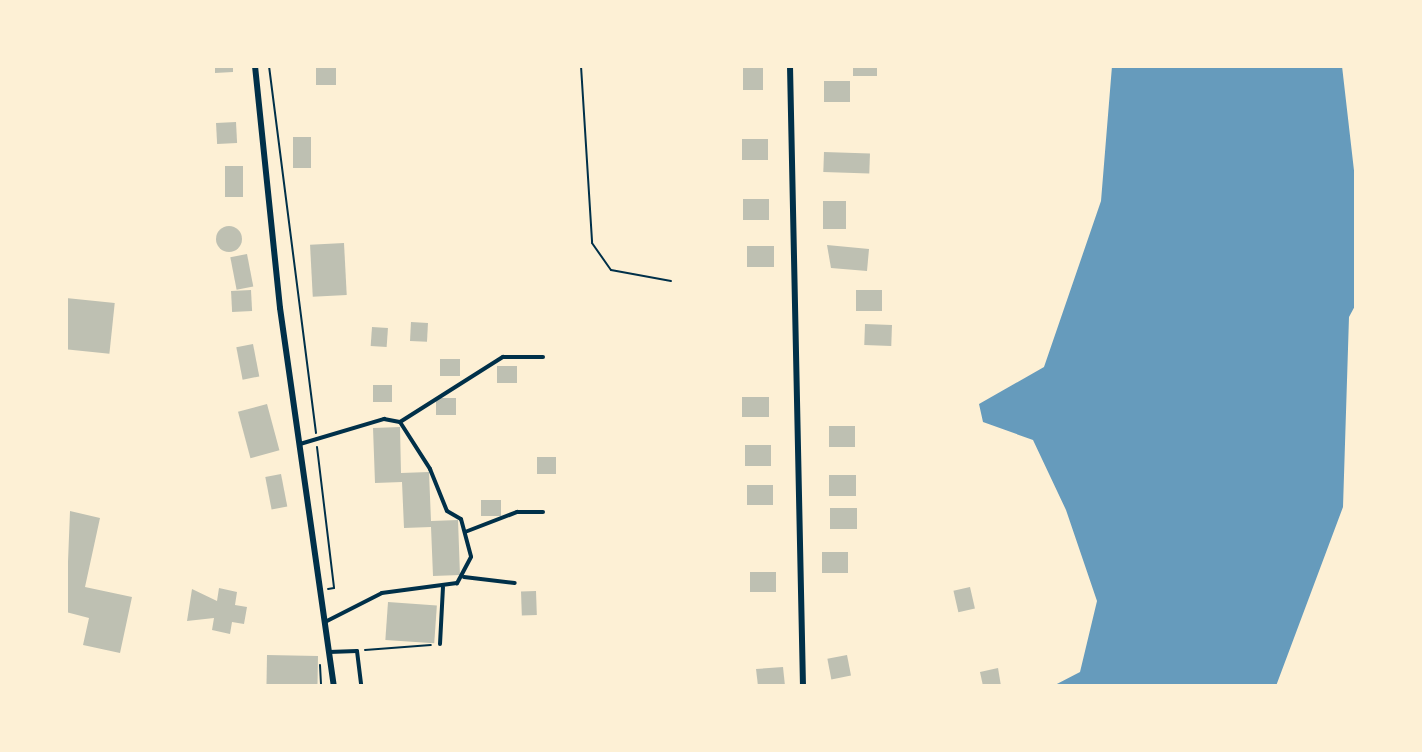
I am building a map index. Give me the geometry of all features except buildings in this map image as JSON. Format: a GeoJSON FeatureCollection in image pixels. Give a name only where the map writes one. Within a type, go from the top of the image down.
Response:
{"type":"FeatureCollection","features":[{"type":"Feature","properties":{"kind":"street"},"geometry":{"type":"LineString","coordinates":[[255,66],[300,444],[334,686]]}},
{"type":"Feature","properties":{"kind":"street"},"geometry":{"type":"LineString","coordinates":[[790,66],[803,686]]}},
{"type":"Feature","properties":{"kind":"lane"},"geometry":{"type":"LineString","coordinates":[[300,444],[384,419],[400,422],[503,357],[543,357]]}},
{"type":"Feature","properties":{"kind":"lane"},"geometry":{"type":"LineString","coordinates":[[400,422],[430,469],[441,502],[461,519],[471,557],[464,577]]}},
{"type":"Feature","properties":{"kind":"lane"},"geometry":{"type":"LineString","coordinates":[[465,532],[517,512],[543,512]]}},
{"type":"Feature","properties":{"kind":"lane"},"geometry":{"type":"LineString","coordinates":[[325,622],[382,593],[443,586],[464,577],[515,583]]}},
{"type":"Feature","properties":{"kind":"lane"},"geometry":{"type":"LineString","coordinates":[[440,644],[443,586]]}},
{"type":"Feature","properties":{"kind":"lane"},"geometry":{"type":"LineString","coordinates":[[329,652],[357,651],[361,686]]}},
{"type":"Feature","properties":{"kind":"path"},"geometry":{"type":"LineString","coordinates":[[269,66],[334,588],[320,590]]}},
{"type":"Feature","properties":{"kind":"path"},"geometry":{"type":"LineString","coordinates":[[581,66],[592,243],[611,270],[671,281]]}},
{"type":"Feature","properties":{"kind":"path"},"geometry":{"type":"LineString","coordinates":[[357,651],[440,644]]}},
{"type":"Feature","properties":{"kind":"path"},"geometry":{"type":"LineString","coordinates":[[320,654],[321,686]]}},
{"type":"Feature","properties":{"kind":"water"},"geometry":{"type":"Polygon","coordinates":[[[1112,66],[1342,66],[1356,188],[1356,304],[1349,317],[1343,507],[1276,686],[1053,686],[1080,672],[1097,601],[1066,510],[1033,440],[983,422],[979,404],[1044,367],[1101,201],[1112,66]]]}}]}
